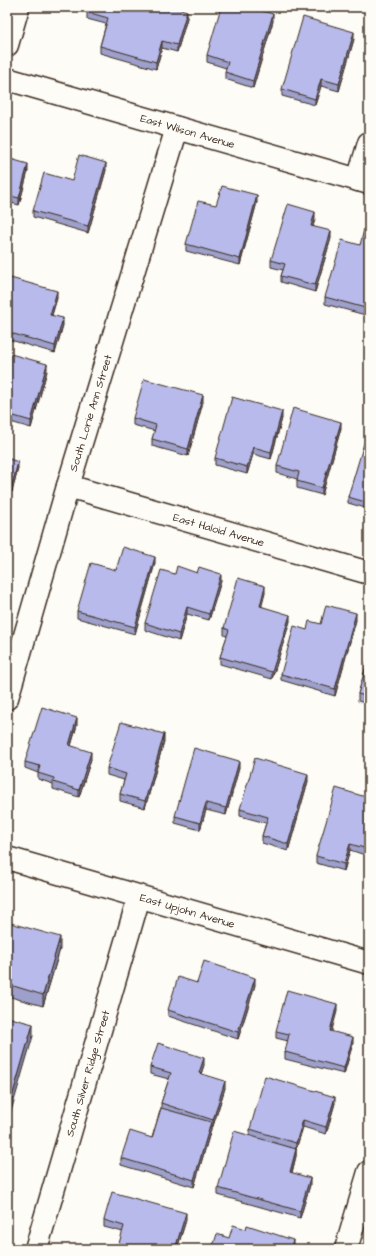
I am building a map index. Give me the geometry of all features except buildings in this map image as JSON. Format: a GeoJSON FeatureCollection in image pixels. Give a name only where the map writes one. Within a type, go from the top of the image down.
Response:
{"type":"FeatureCollection","features":[{"type":"Feature","properties":{"kind":"street"},"geometry":{"type":"LineString","coordinates":[[7,45],[18,7]]}},
{"type":"Feature","properties":{"kind":"street","name":"East Wilson Avenue"},"geometry":{"type":"LineString","coordinates":[[7,79],[364,182]]}},
{"type":"Feature","properties":{"kind":"street","name":"South Lorie Ann Street"},"geometry":{"type":"LineString","coordinates":[[7,698],[68,486],[177,128]]}},
{"type":"Feature","properties":{"kind":"street"},"geometry":{"type":"LineString","coordinates":[[364,182],[369,143]]}},
{"type":"Feature","properties":{"kind":"street","name":"East Haloid Avenue"},"geometry":{"type":"LineString","coordinates":[[68,486],[369,573]]}},
{"type":"Feature","properties":{"kind":"street","name":"East Upjohn Avenue"},"geometry":{"type":"LineString","coordinates":[[7,858],[369,963]]}},
{"type":"Feature","properties":{"kind":"street","name":"South Silver Ridge Street"},"geometry":{"type":"LineString","coordinates":[[36,1249],[139,897]]}},
{"type":"Feature","properties":{"kind":"street"},"geometry":{"type":"LineString","coordinates":[[346,1249],[369,1172]]}}]}
